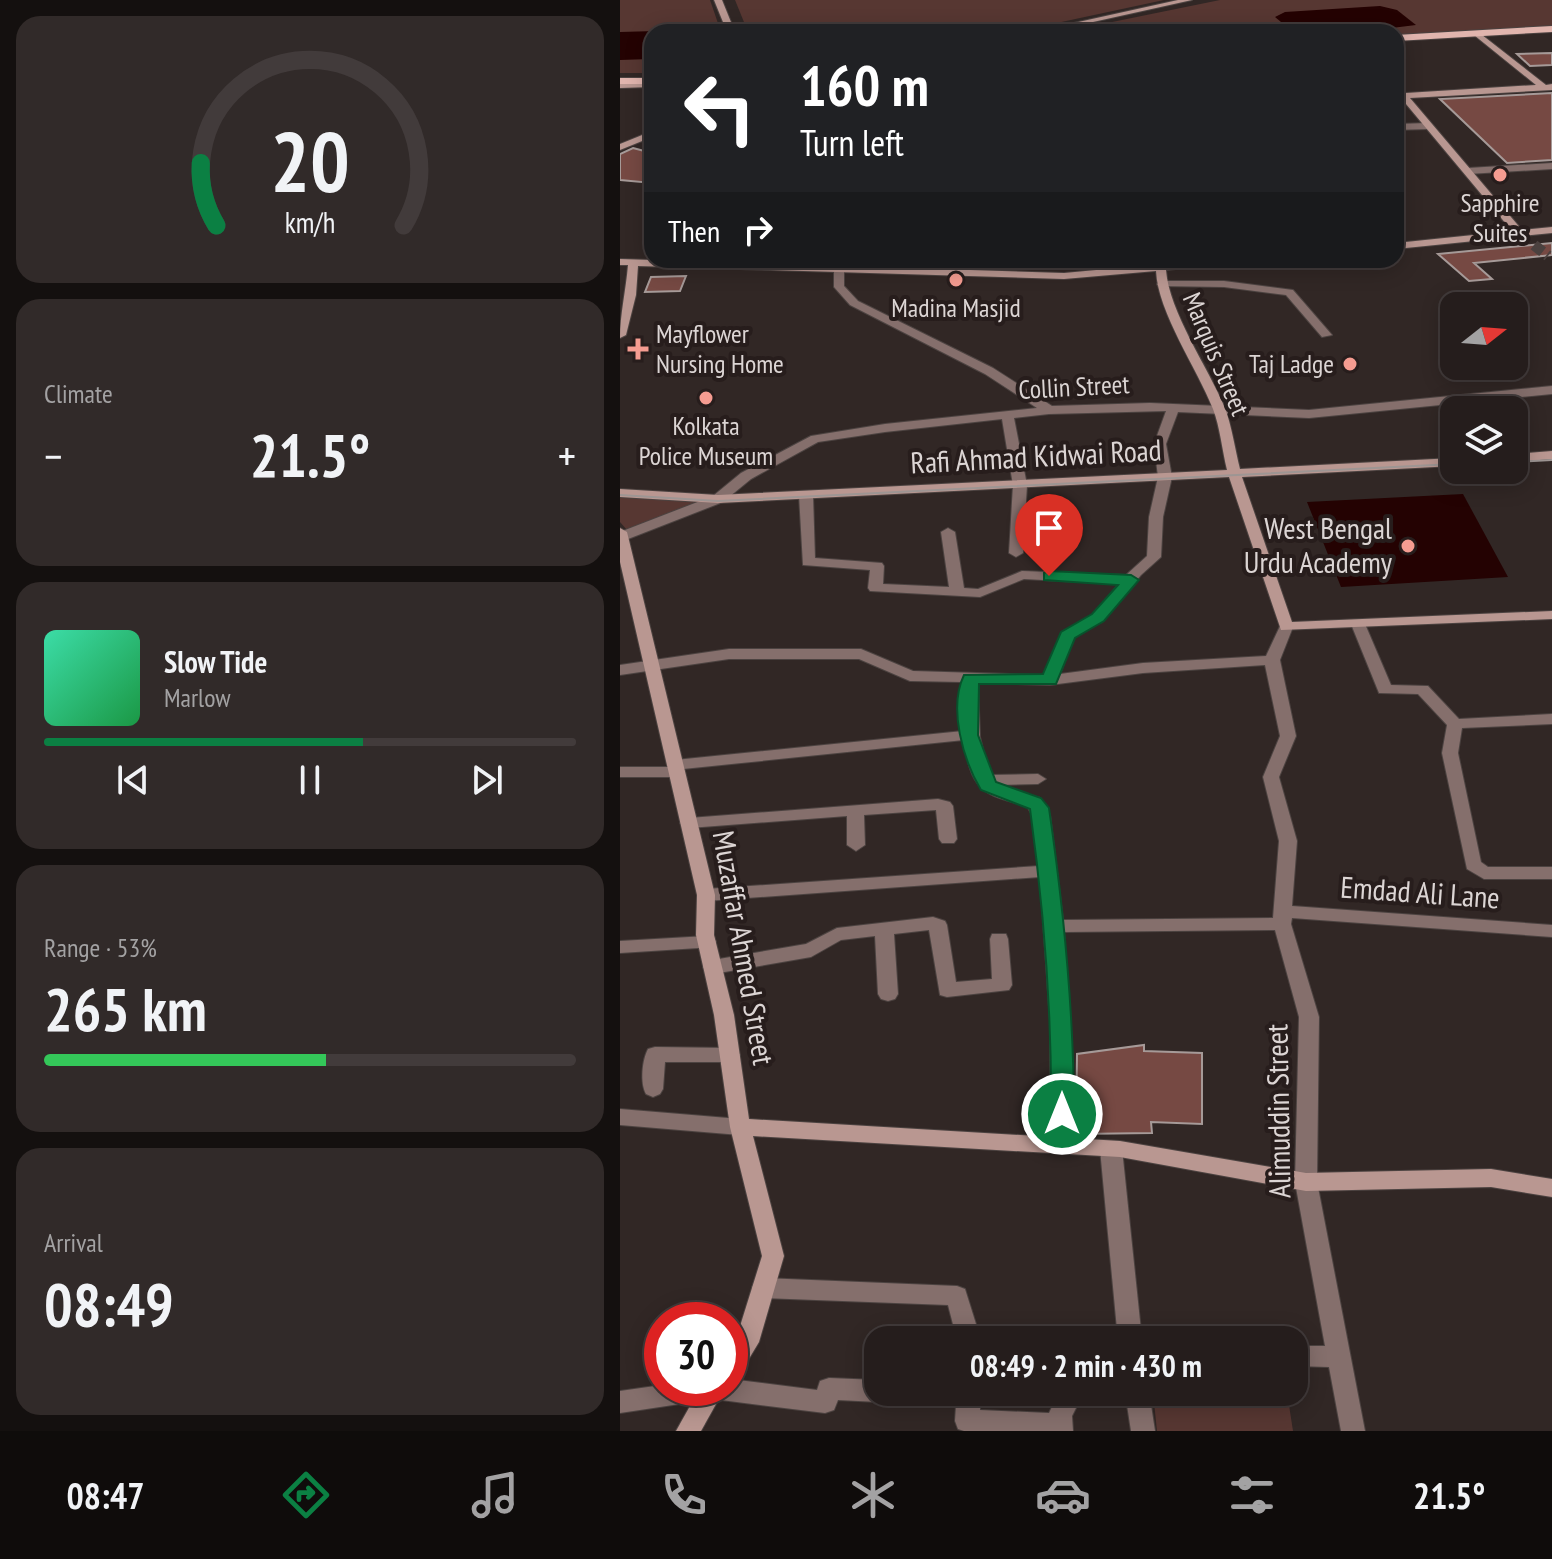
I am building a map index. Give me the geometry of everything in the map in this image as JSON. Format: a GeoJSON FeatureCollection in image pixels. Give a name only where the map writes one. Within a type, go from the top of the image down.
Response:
{"type":"FeatureCollection","features":[{"type":"Feature","properties":{"kind":"main road"},"geometry":{"type":"LineString","coordinates":[[718,0],[728,24]]}},
{"type":"Feature","properties":{"kind":"main road"},"geometry":{"type":"LineString","coordinates":[[1075,24],[1188,0]]}},
{"type":"Feature","properties":{"kind":"main road"},"geometry":{"type":"LineString","coordinates":[[1404,40],[1552,32]]}},
{"type":"Feature","properties":{"kind":"main road"},"geometry":{"type":"LineString","coordinates":[[1481,36],[1548,87]]}},
{"type":"Feature","properties":{"kind":"main road"},"geometry":{"type":"LineString","coordinates":[[620,80],[644,79]]}},
{"type":"Feature","properties":{"kind":"main road"},"geometry":{"type":"LineString","coordinates":[[1404,91],[1548,87]]}},
{"type":"Feature","properties":{"kind":"main road"},"geometry":{"type":"LineString","coordinates":[[1404,97],[1520,234]]}},
{"type":"Feature","properties":{"kind":"main road"},"geometry":{"type":"LineString","coordinates":[[622,146],[644,137]]}},
{"type":"Feature","properties":{"kind":"main road"},"geometry":{"type":"LineString","coordinates":[[1404,245],[1552,230]]}},
{"type":"Feature","properties":{"kind":"main road"},"geometry":{"type":"LineString","coordinates":[[620,262],[644,263]]}},
{"type":"Feature","properties":{"kind":"main road"},"geometry":{"type":"LineString","coordinates":[[620,335],[631,295],[633,263]]}},
{"type":"Feature","properties":{"kind":"main road"},"geometry":{"type":"LineString","coordinates":[[839,268],[1064,276],[1125,268]]}},
{"type":"Feature","properties":{"kind":"main road"},"geometry":{"type":"LineString","coordinates":[[969,268],[973,275]]}},
{"type":"Feature","properties":{"kind":"main road","name":"Marquis Street"},"geometry":{"type":"LineString","coordinates":[[1156,268],[1194,362],[1220,411],[1234,472]]}},
{"type":"Feature","properties":{"kind":"main road"},"geometry":{"type":"LineString","coordinates":[[1528,457],[1552,455]]}},
{"type":"Feature","properties":{"kind":"main road","name":"Rafi Ahmad Kidwai Road"},"geometry":{"type":"LineString","coordinates":[[620,493],[718,499],[1440,463]]}},
{"type":"Feature","properties":{"kind":"main road"},"geometry":{"type":"LineString","coordinates":[[1234,472],[1286,627],[1550,617]]}},
{"type":"Feature","properties":{"kind":"main road","name":"Muzaffar Ahmed Street"},"geometry":{"type":"LineString","coordinates":[[622,534],[628,577],[706,895],[707,942],[730,1055],[740,1127],[773,1256],[748,1339]]}},
{"type":"Feature","properties":{"kind":"main road"},"geometry":{"type":"LineString","coordinates":[[740,1127],[1111,1149],[1306,1182],[1491,1178],[1552,1188]]}},
{"type":"Feature","properties":{"kind":"main road"},"geometry":{"type":"LineString","coordinates":[[688,1431],[703,1406]]}},
{"type":"Feature","properties":{"kind":"street"},"geometry":{"type":"LineString","coordinates":[[1404,127],[1429,126]]}},
{"type":"Feature","properties":{"kind":"street"},"geometry":{"type":"LineString","coordinates":[[1468,171],[1552,166]]}},
{"type":"Feature","properties":{"kind":"street"},"geometry":{"type":"LineString","coordinates":[[839,268],[839,287],[854,303],[989,371],[1049,410]]}},
{"type":"Feature","properties":{"kind":"street"},"geometry":{"type":"LineString","coordinates":[[1162,284],[1224,284],[1289,292],[1326,335]]}},
{"type":"Feature","properties":{"kind":"street","name":"Collin Street"},"geometry":{"type":"LineString","coordinates":[[622,534],[718,499],[746,476],[786,451],[815,439],[1049,410],[1173,409],[1309,414],[1552,390]]}},
{"type":"Feature","properties":{"kind":"street"},"geometry":{"type":"LineString","coordinates":[[1050,680],[1067,635],[1098,618],[1154,557],[1156,517],[1165,477],[1160,444],[1173,409]]}},
{"type":"Feature","properties":{"kind":"street"},"geometry":{"type":"LineString","coordinates":[[1007,414],[1020,485],[1016,553]]}},
{"type":"Feature","properties":{"kind":"street"},"geometry":{"type":"LineString","coordinates":[[806,495],[808,562],[877,566],[875,588],[980,593],[1022,575],[1131,580]]}},
{"type":"Feature","properties":{"kind":"street"},"geometry":{"type":"LineString","coordinates":[[948,532],[957,591]]}},
{"type":"Feature","properties":{"kind":"street"},"geometry":{"type":"LineString","coordinates":[[1358,624],[1385,690],[1422,689],[1455,724],[1552,719]]}},
{"type":"Feature","properties":{"kind":"street"},"geometry":{"type":"LineString","coordinates":[[620,670],[651,668],[729,654],[861,654],[910,676],[1050,680],[1143,668],[1272,660],[1286,627]]}},
{"type":"Feature","properties":{"kind":"street","name":"Alimuddin Street"},"geometry":{"type":"LineString","coordinates":[[1272,660],[1288,736],[1271,777],[1288,841],[1282,918],[1309,1017],[1306,1182],[1353,1431]]}},
{"type":"Feature","properties":{"kind":"street"},"geometry":{"type":"LineString","coordinates":[[970,678],[968,735],[983,780],[994,791],[1034,802],[1039,808],[1056,926],[1063,1018],[1062,1146]]}},
{"type":"Feature","properties":{"kind":"street"},"geometry":{"type":"LineString","coordinates":[[1455,724],[1450,753],[1473,865],[1484,873],[1552,873]]}},
{"type":"Feature","properties":{"kind":"street"},"geometry":{"type":"LineString","coordinates":[[620,772],[968,735]]}},
{"type":"Feature","properties":{"kind":"street"},"geometry":{"type":"LineString","coordinates":[[983,780],[1038,779]]}},
{"type":"Feature","properties":{"kind":"street"},"geometry":{"type":"LineString","coordinates":[[689,823],[941,804],[948,839]]}},
{"type":"Feature","properties":{"kind":"street"},"geometry":{"type":"LineString","coordinates":[[855,810],[856,845]]}},
{"type":"Feature","properties":{"kind":"street"},"geometry":{"type":"LineString","coordinates":[[706,895],[1049,871]]}},
{"type":"Feature","properties":{"kind":"street","name":"Emdad Ali Lane"},"geometry":{"type":"LineString","coordinates":[[1056,926],[1282,918],[1552,931]]}},
{"type":"Feature","properties":{"kind":"street"},"geometry":{"type":"LineString","coordinates":[[713,967],[811,950],[837,934],[938,925],[947,990],[1002,985],[999,939]]}},
{"type":"Feature","properties":{"kind":"street"},"geometry":{"type":"LineString","coordinates":[[884,928],[888,994]]}},
{"type":"Feature","properties":{"kind":"street"},"geometry":{"type":"LineString","coordinates":[[620,947],[707,942]]}},
{"type":"Feature","properties":{"kind":"street"},"geometry":{"type":"LineString","coordinates":[[653,1089],[655,1054],[730,1055]]}},
{"type":"Feature","properties":{"kind":"street"},"geometry":{"type":"LineString","coordinates":[[620,1117],[740,1127]]}},
{"type":"Feature","properties":{"kind":"street"},"geometry":{"type":"LineString","coordinates":[[1111,1149],[1129,1326]]}},
{"type":"Feature","properties":{"kind":"street"},"geometry":{"type":"LineString","coordinates":[[763,1288],[957,1296],[965,1326]]}},
{"type":"Feature","properties":{"kind":"street"},"geometry":{"type":"LineString","coordinates":[[1308,1356],[1339,1357]]}},
{"type":"Feature","properties":{"kind":"street"},"geometry":{"type":"LineString","coordinates":[[748,1392],[825,1402],[829,1389],[864,1390]]}},
{"type":"Feature","properties":{"kind":"street"},"geometry":{"type":"LineString","coordinates":[[620,1402],[644,1398]]}},
{"type":"Feature","properties":{"kind":"street"},"geometry":{"type":"LineString","coordinates":[[968,1406],[967,1421],[1002,1427],[1060,1428],[1060,1415],[1065,1406]]}},
{"type":"Feature","properties":{"kind":"street"},"geometry":{"type":"LineString","coordinates":[[1139,1406],[1143,1431]]}},
{"type":"Feature","properties":{"kind":"shaded area"},"geometry":{"type":"Polygon","coordinates":[[[620,0],[710,0],[718,24],[644,24],[644,73],[620,73],[620,0]]]}},
{"type":"Feature","properties":{"kind":"shaded area"},"geometry":{"type":"Polygon","coordinates":[[[735,0],[1164,0],[1052,24],[745,24],[735,0]]]}},
{"type":"Feature","properties":{"kind":"shaded area"},"geometry":{"type":"Polygon","coordinates":[[[1220,0],[1552,0],[1552,27],[1404,35],[1404,24],[1102,24],[1220,0]]]}},
{"type":"Feature","properties":{"kind":"shaded area"},"geometry":{"type":"Polygon","coordinates":[[[1380,6],[1397,10],[1416,25],[1283,24],[1275,17],[1285,12],[1380,6]]]}},
{"type":"Feature","properties":{"kind":"shaded area"},"geometry":{"type":"Polygon","coordinates":[[[644,31],[644,59],[620,60],[620,32],[644,31]]]}},
{"type":"Feature","properties":{"kind":"shaded area"},"geometry":{"type":"Polygon","coordinates":[[[1463,494],[1508,577],[1341,587],[1307,502],[1463,494]]]}},
{"type":"Feature","properties":{"kind":"shaded area"},"geometry":{"type":"Polygon","coordinates":[[[620,496],[705,502],[627,530],[620,522],[620,496]]]}},
{"type":"Feature","properties":{"kind":"shaded area"},"geometry":{"type":"Polygon","coordinates":[[[1154,1406],[1289,1406],[1293,1431],[1157,1431],[1154,1406]]]}},
{"type":"Feature","properties":{"kind":"building"},"geometry":{"type":"Polygon","coordinates":[[[1552,53],[1552,65],[1530,66],[1517,54],[1552,53]]]}},
{"type":"Feature","properties":{"kind":"building"},"geometry":{"type":"Polygon","coordinates":[[[1552,93],[1552,160],[1507,163],[1440,99],[1552,93]]]}},
{"type":"Feature","properties":{"kind":"building"},"geometry":{"type":"Polygon","coordinates":[[[633,148],[644,151],[644,182],[620,180],[620,154],[633,148]]]}},
{"type":"Feature","properties":{"kind":"building"},"geometry":{"type":"Polygon","coordinates":[[[1552,243],[1552,255],[1474,263],[1492,279],[1469,281],[1438,254],[1552,243]]]}},
{"type":"Feature","properties":{"kind":"building"},"geometry":{"type":"Polygon","coordinates":[[[686,276],[680,291],[645,292],[651,277],[686,276]]]}},
{"type":"Feature","properties":{"kind":"building"},"geometry":{"type":"Polygon","coordinates":[[[1144,1045],[1144,1051],[1202,1053],[1202,1124],[1151,1122],[1152,1133],[1076,1134],[1077,1054],[1144,1045]]]}},
{"type":"Feature","properties":{"kind":"tunnel"},"geometry":{"type":"LineString","coordinates":[[1534,245],[1548,256]]}},
{"type":"Feature","properties":{"kind":"tram line"},"geometry":{"type":"LineString","coordinates":[[1528,461],[1552,460]]}},
{"type":"Feature","properties":{"kind":"tram line"},"geometry":{"type":"LineString","coordinates":[[620,495],[718,501],[1440,465]]}},
{"type":"Feature","properties":{"kind":"place","name":"Sapphire Suites"},"geometry":{"type":"Point","coordinates":[1500,175]}},
{"type":"Feature","properties":{"kind":"place","name":"Madina Masjid"},"geometry":{"type":"Point","coordinates":[956,280]}},
{"type":"Feature","properties":{"kind":"place","name":"Mayflower Nursing Home"},"geometry":{"type":"Point","coordinates":[638,349]}},
{"type":"Feature","properties":{"kind":"place","name":"Taj Ladge"},"geometry":{"type":"Point","coordinates":[1350,364]}},
{"type":"Feature","properties":{"kind":"place","name":"Kolkata Police Museum"},"geometry":{"type":"Point","coordinates":[706,398]}},
{"type":"Feature","properties":{"kind":"place","name":"West Bengal Urdu Academy"},"geometry":{"type":"Point","coordinates":[1408,546]}},
{"type":"Feature","properties":{"kind":"route"},"geometry":{"type":"LineString","coordinates":[[1049,576],[1131,580],[1098,618],[1067,635],[1050,680],[970,678],[968,735],[983,780],[988,786],[994,791],[1034,802],[1039,808],[1056,926],[1063,1018],[1062,1114]]}}]}
